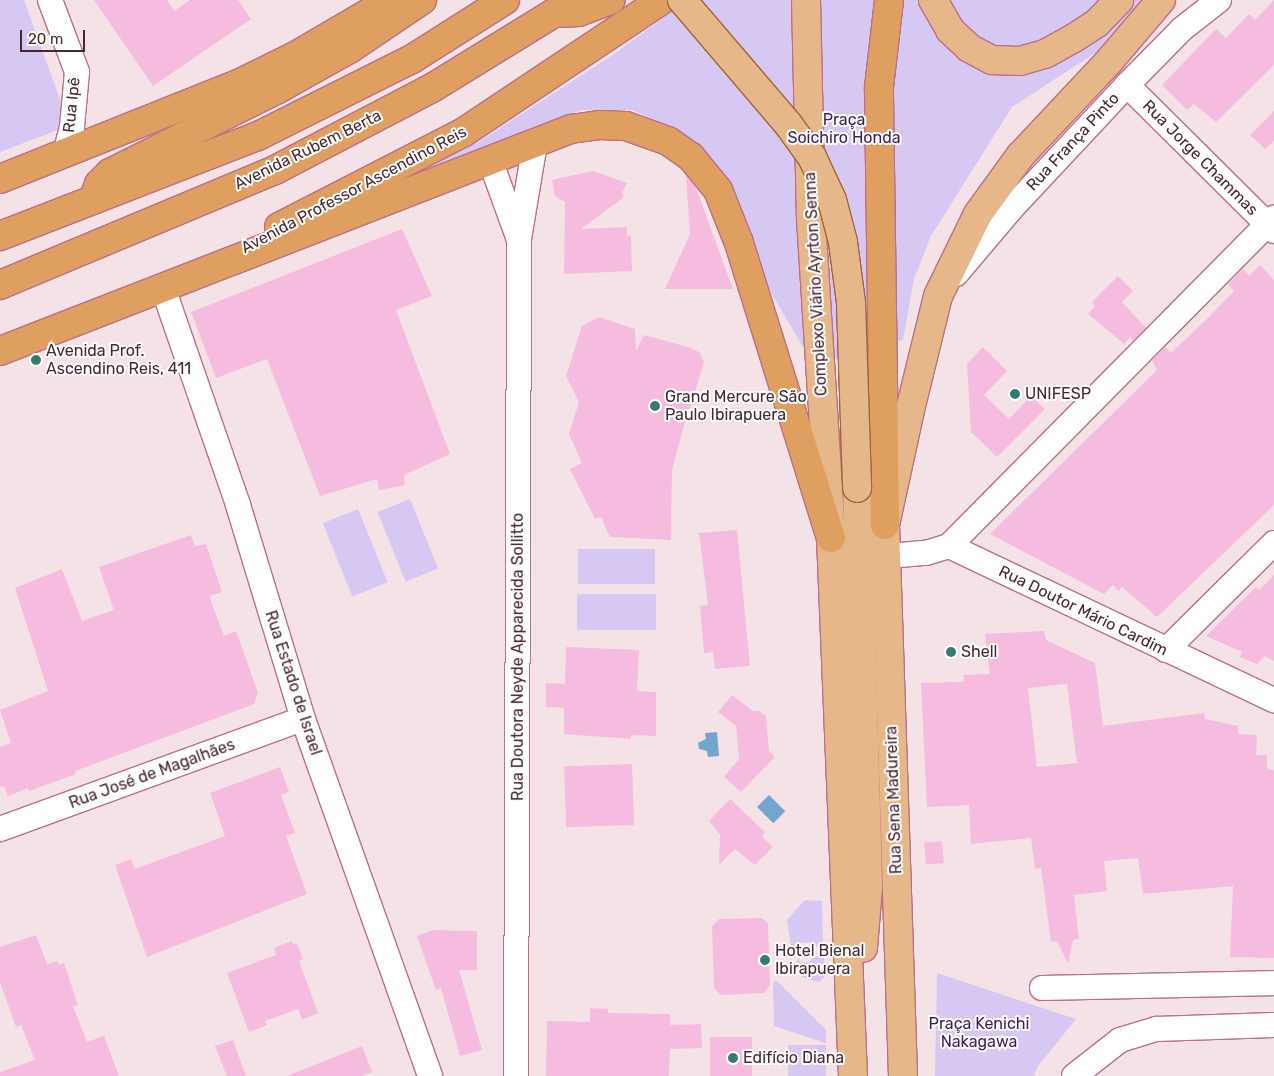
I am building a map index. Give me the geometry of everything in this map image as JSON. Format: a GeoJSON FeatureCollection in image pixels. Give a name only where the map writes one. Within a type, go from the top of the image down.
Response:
{"type":"FeatureCollection","features":[{"type":"Feature","properties":{"kind":"highway"},"geometry":{"type":"LineString","coordinates":[[0,179],[238,84],[346,28],[391,0]]}},
{"type":"Feature","properties":{"kind":"highway"},"geometry":{"type":"LineString","coordinates":[[93,200],[99,184],[110,173],[276,90],[352,48],[422,0]]}},
{"type":"Feature","properties":{"kind":"highway"},"geometry":{"type":"LineString","coordinates":[[0,236],[258,136],[412,60],[505,0]]}},
{"type":"Feature","properties":{"kind":"highway"},"geometry":{"type":"LineString","coordinates":[[566,6],[579,12],[611,0]]}},
{"type":"Feature","properties":{"kind":"highway","name":"Avenida Professor Ascendino Reis"},"geometry":{"type":"LineString","coordinates":[[0,351],[226,265],[240,247],[464,132],[662,0]]}},
{"type":"Feature","properties":{"kind":"highway"},"geometry":{"type":"LineString","coordinates":[[885,525],[880,87],[889,0]]}},
{"type":"Feature","properties":{"kind":"highway","name":"Avenida Rubem Berta"},"geometry":{"type":"LineString","coordinates":[[0,285],[275,170],[432,88],[566,6]]}},
{"type":"Feature","properties":{"kind":"highway"},"geometry":{"type":"LineString","coordinates":[[226,265],[490,160],[583,126],[626,126],[668,142],[691,157],[714,184],[726,207],[739,243],[830,538]]}},
{"type":"Feature","properties":{"kind":"main road"},"geometry":{"type":"LineString","coordinates":[[682,0],[788,124],[812,157],[832,200],[843,242],[851,302],[868,887],[862,952],[850,992]]}},
{"type":"Feature","properties":{"kind":"main road","name":"Complexo Viário Ayrton Senna"},"geometry":{"type":"LineString","coordinates":[[806,0],[811,219],[830,538]]}},
{"type":"Feature","properties":{"kind":"main road"},"geometry":{"type":"LineString","coordinates":[[933,0],[950,30],[969,48],[992,60],[1020,61],[1045,54],[1074,38],[1097,22],[1119,0]]}},
{"type":"Feature","properties":{"kind":"main road","name":"Rua Sena Madureira"},"geometry":{"type":"LineString","coordinates":[[903,1076],[891,764],[888,556],[885,525],[938,296],[978,214],[1020,156],[1111,60],[1161,0]]}},
{"type":"Feature","properties":{"kind":"main road"},"geometry":{"type":"LineString","coordinates":[[830,538],[853,1076]]}},
{"type":"Feature","properties":{"kind":"street","name":"Rua Ipê"},"geometry":{"type":"LineString","coordinates":[[50,0],[77,72],[72,127],[65,154]]}},
{"type":"Feature","properties":{"kind":"street","name":"Rua França Pinto"},"geometry":{"type":"LineString","coordinates":[[938,296],[994,228],[1127,85],[1182,29],[1219,0]]}},
{"type":"Feature","properties":{"kind":"street","name":"Rua Jorge Chammas"},"geometry":{"type":"LineString","coordinates":[[1127,85],[1272,225]]}},
{"type":"Feature","properties":{"kind":"street"},"geometry":{"type":"LineString","coordinates":[[519,239],[535,143]]}},
{"type":"Feature","properties":{"kind":"street"},"geometry":{"type":"LineString","coordinates":[[490,160],[519,239]]}},
{"type":"Feature","properties":{"kind":"street"},"geometry":{"type":"LineString","coordinates":[[888,556],[926,553],[949,546],[1272,225]]}},
{"type":"Feature","properties":{"kind":"street","name":"Rua Doutora Neyde Apparecida Sollitto"},"geometry":{"type":"LineString","coordinates":[[516,1076],[519,239]]}},
{"type":"Feature","properties":{"kind":"street","name":"Rua Estado de Israel"},"geometry":{"type":"LineString","coordinates":[[163,288],[238,505],[303,719],[430,1076]]}},
{"type":"Feature","properties":{"kind":"street"},"geometry":{"type":"LineString","coordinates":[[1166,650],[1274,543]]}},
{"type":"Feature","properties":{"kind":"street","name":"Rua Doutor Mário Cardim"},"geometry":{"type":"LineString","coordinates":[[949,546],[1274,700]]}},
{"type":"Feature","properties":{"kind":"street","name":"Rua José de Magalhães"},"geometry":{"type":"LineString","coordinates":[[0,829],[303,719]]}},
{"type":"Feature","properties":{"kind":"street"},"geometry":{"type":"LineString","coordinates":[[1042,988],[1274,984]]}},
{"type":"Feature","properties":{"kind":"street"},"geometry":{"type":"LineString","coordinates":[[1074,1076],[1089,1062],[1120,1040],[1156,1029],[1274,1025]]}},
{"type":"Feature","properties":{"kind":"green space"},"geometry":{"type":"Polygon","coordinates":[[[0,0],[24,0],[63,108],[58,130],[0,152],[0,0]]]}},
{"type":"Feature","properties":{"kind":"green space","name":"Praça Soichiro Honda"},"geometry":{"type":"Polygon","coordinates":[[[688,0],[1177,0],[1012,107],[931,236],[914,279],[903,340],[839,359],[806,352],[767,286],[708,157],[671,127],[632,110],[582,110],[530,128],[419,183],[415,174],[480,141],[614,54],[688,0]]]}},
{"type":"Feature","properties":{"kind":"green space"},"geometry":{"type":"Polygon","coordinates":[[[410,499],[438,569],[406,582],[378,512],[410,499]]]}},
{"type":"Feature","properties":{"kind":"green space"},"geometry":{"type":"Polygon","coordinates":[[[358,509],[388,582],[352,596],[323,523],[358,509]]]}},
{"type":"Feature","properties":{"kind":"green space"},"geometry":{"type":"Polygon","coordinates":[[[578,549],[655,549],[655,584],[578,584],[578,549]]]}},
{"type":"Feature","properties":{"kind":"green space"},"geometry":{"type":"Polygon","coordinates":[[[577,594],[656,594],[656,630],[577,630],[577,594]]]}},
{"type":"Feature","properties":{"kind":"green space"},"geometry":{"type":"Polygon","coordinates":[[[805,900],[822,901],[823,945],[819,948],[809,942],[801,943],[792,952],[787,920],[805,900]]]}},
{"type":"Feature","properties":{"kind":"green space"},"geometry":{"type":"Polygon","coordinates":[[[814,956],[824,958],[824,977],[819,982],[802,977],[798,972],[797,958],[802,963],[809,962],[814,956]]]}},
{"type":"Feature","properties":{"kind":"green space","name":"Praça Kenichi Nakagawa"},"geometry":{"type":"Polygon","coordinates":[[[937,973],[1076,1019],[1038,1066],[1034,1076],[935,1076],[937,973]]]}},
{"type":"Feature","properties":{"kind":"green space"},"geometry":{"type":"Polygon","coordinates":[[[776,980],[826,1030],[826,1043],[774,1026],[773,983],[776,980]]]}},
{"type":"Feature","properties":{"kind":"green space"},"geometry":{"type":"Polygon","coordinates":[[[788,1045],[826,1045],[826,1076],[788,1076],[788,1045]]]}},
{"type":"Feature","properties":{"kind":"water"},"geometry":{"type":"Polygon","coordinates":[[[717,732],[719,756],[708,757],[707,751],[699,749],[698,743],[706,739],[705,733],[717,732]]]}},
{"type":"Feature","properties":{"kind":"water"},"geometry":{"type":"Polygon","coordinates":[[[769,795],[785,811],[773,823],[757,807],[769,795]]]}},
{"type":"Feature","properties":{"kind":"building"},"geometry":{"type":"Polygon","coordinates":[[[94,0],[167,0],[174,11],[190,0],[238,0],[251,19],[153,86],[94,0]]]}},
{"type":"Feature","properties":{"kind":"building"},"geometry":{"type":"Polygon","coordinates":[[[1274,0],[1274,65],[1216,122],[1194,104],[1187,110],[1162,85],[1216,29],[1226,38],[1249,14],[1255,20],[1274,0]]]}},
{"type":"Feature","properties":{"kind":"building"},"geometry":{"type":"Polygon","coordinates":[[[1274,111],[1274,141],[1265,149],[1250,135],[1274,111]]]}},
{"type":"Feature","properties":{"kind":"building"},"geometry":{"type":"Polygon","coordinates":[[[593,171],[627,183],[622,192],[624,197],[581,229],[627,227],[627,236],[631,235],[632,271],[564,274],[565,202],[555,196],[552,180],[593,171]]]}},
{"type":"Feature","properties":{"kind":"building"},"geometry":{"type":"Polygon","coordinates":[[[686,175],[696,188],[733,289],[665,289],[690,234],[686,175]]]}},
{"type":"Feature","properties":{"kind":"building"},"geometry":{"type":"Polygon","coordinates":[[[402,229],[432,296],[396,310],[450,454],[404,475],[405,485],[379,490],[377,479],[320,496],[267,359],[216,378],[191,312],[402,229]]]}},
{"type":"Feature","properties":{"kind":"building"},"geometry":{"type":"Polygon","coordinates":[[[1260,265],[1274,280],[1274,505],[1157,617],[1122,587],[1118,591],[1113,585],[1104,594],[990,534],[1157,370],[1152,361],[1165,347],[1171,353],[1234,291],[1228,284],[1243,269],[1249,276],[1260,265]]]}},
{"type":"Feature","properties":{"kind":"building"},"geometry":{"type":"Polygon","coordinates":[[[1118,276],[1133,291],[1122,302],[1146,328],[1133,341],[1130,337],[1124,344],[1088,314],[1095,306],[1092,302],[1118,276]]]}},
{"type":"Feature","properties":{"kind":"building"},"geometry":{"type":"Polygon","coordinates":[[[599,317],[635,329],[636,351],[644,335],[688,347],[699,352],[704,362],[690,408],[681,413],[685,422],[672,470],[671,540],[610,537],[601,517],[595,519],[570,469],[582,463],[569,434],[579,402],[566,376],[582,326],[599,317]]]}},
{"type":"Feature","properties":{"kind":"building"},"geometry":{"type":"Polygon","coordinates":[[[983,347],[1007,371],[984,395],[1009,419],[1031,396],[1045,409],[997,457],[971,432],[967,364],[983,347]]]}},
{"type":"Feature","properties":{"kind":"building"},"geometry":{"type":"Polygon","coordinates":[[[737,530],[750,666],[715,669],[713,652],[704,653],[700,606],[708,605],[699,533],[737,530]]]}},
{"type":"Feature","properties":{"kind":"building"},"geometry":{"type":"Polygon","coordinates":[[[191,535],[195,546],[206,544],[222,592],[210,596],[212,604],[224,636],[236,631],[258,693],[254,704],[75,771],[76,774],[29,791],[28,788],[8,796],[4,786],[0,787],[0,747],[11,743],[0,710],[48,691],[15,588],[62,569],[82,621],[114,610],[99,567],[191,535]]]}},
{"type":"Feature","properties":{"kind":"building"},"geometry":{"type":"Polygon","coordinates":[[[1274,575],[1274,661],[1265,656],[1257,664],[1240,657],[1242,652],[1206,636],[1256,587],[1259,590],[1274,575]]]}},
{"type":"Feature","properties":{"kind":"building"},"geometry":{"type":"Polygon","coordinates":[[[1044,631],[1046,640],[1095,663],[1103,726],[1204,713],[1205,719],[1238,726],[1238,734],[1257,735],[1256,755],[1267,755],[1267,769],[1274,770],[1274,958],[1230,957],[1233,886],[1143,894],[1138,858],[1104,861],[1107,891],[1074,895],[1079,939],[1073,940],[1068,964],[1057,941],[1051,942],[1041,868],[1035,869],[1031,838],[971,844],[969,805],[927,807],[921,683],[964,682],[963,675],[990,674],[985,634],[1044,631]],[[1067,684],[1028,688],[1037,767],[1077,763],[1067,684]]]}},
{"type":"Feature","properties":{"kind":"building"},"geometry":{"type":"Polygon","coordinates":[[[566,647],[639,650],[637,691],[656,692],[656,736],[631,735],[631,739],[564,734],[564,708],[546,707],[546,683],[565,684],[566,647]]]}},
{"type":"Feature","properties":{"kind":"building"},"geometry":{"type":"Polygon","coordinates":[[[732,695],[753,711],[759,711],[766,716],[769,751],[775,757],[741,792],[724,777],[739,759],[736,726],[718,712],[732,695]]]}},
{"type":"Feature","properties":{"kind":"building"},"geometry":{"type":"Polygon","coordinates":[[[632,764],[634,825],[566,827],[564,766],[632,764]]]}},
{"type":"Feature","properties":{"kind":"building"},"geometry":{"type":"Polygon","coordinates":[[[280,767],[289,792],[281,795],[295,833],[286,836],[307,894],[147,957],[115,865],[131,859],[135,869],[225,836],[210,793],[280,767]]]}},
{"type":"Feature","properties":{"kind":"building"},"geometry":{"type":"Polygon","coordinates":[[[730,799],[764,831],[763,838],[773,847],[755,865],[735,849],[719,865],[720,835],[709,821],[730,799]]]}},
{"type":"Feature","properties":{"kind":"building"},"geometry":{"type":"Polygon","coordinates":[[[942,841],[944,863],[926,864],[924,843],[942,841]]]}},
{"type":"Feature","properties":{"kind":"building"},"geometry":{"type":"Polygon","coordinates":[[[762,918],[768,924],[770,985],[764,993],[721,995],[714,988],[712,926],[719,919],[762,918]]]}},
{"type":"Feature","properties":{"kind":"building"},"geometry":{"type":"Polygon","coordinates":[[[433,930],[477,931],[477,970],[459,970],[482,1050],[460,1056],[441,988],[436,990],[417,936],[433,930]]]}},
{"type":"Feature","properties":{"kind":"building"},"geometry":{"type":"Polygon","coordinates":[[[36,935],[47,964],[57,961],[59,965],[64,963],[78,1005],[73,1006],[87,1042],[104,1036],[119,1076],[0,1076],[0,1072],[35,1060],[21,1025],[16,1027],[0,982],[0,947],[36,935]]]}},
{"type":"Feature","properties":{"kind":"building"},"geometry":{"type":"Polygon","coordinates":[[[292,941],[293,944],[297,943],[303,959],[299,961],[318,1013],[302,1020],[298,1009],[265,1021],[267,1025],[249,1032],[227,973],[276,955],[274,948],[292,941]]]}},
{"type":"Feature","properties":{"kind":"building"},"geometry":{"type":"Polygon","coordinates":[[[590,1008],[608,1009],[608,1013],[670,1014],[670,1025],[701,1024],[702,1048],[670,1049],[669,1076],[546,1076],[547,1021],[590,1022],[590,1008]]]}},
{"type":"Feature","properties":{"kind":"building","name":"Edifício Diana"},"geometry":{"type":"Polygon","coordinates":[[[710,1037],[752,1037],[752,1076],[710,1076],[710,1037]]]}},
{"type":"Feature","properties":{"kind":"building"},"geometry":{"type":"Polygon","coordinates":[[[233,1040],[246,1076],[227,1076],[215,1046],[233,1040]]]}},
{"type":"Feature","properties":{"kind":"building"},"geometry":{"type":"Polygon","coordinates":[[[362,1046],[372,1072],[362,1076],[287,1076],[362,1046]]]}},
{"type":"Feature","properties":{"kind":"place","name":"Avenida Prof. Ascendino Reis, 411"},"geometry":{"type":"Point","coordinates":[36,360]}},
{"type":"Feature","properties":{"kind":"place","name":"UNIFESP"},"geometry":{"type":"Point","coordinates":[1015,394]}},
{"type":"Feature","properties":{"kind":"place","name":"Grand Mercure São Paulo Ibirapuera"},"geometry":{"type":"Point","coordinates":[655,406]}},
{"type":"Feature","properties":{"kind":"place","name":"Shell"},"geometry":{"type":"Point","coordinates":[951,652]}},
{"type":"Feature","properties":{"kind":"place","name":"Hotel Bienal Ibirapuera"},"geometry":{"type":"Point","coordinates":[765,960]}},
{"type":"Feature","properties":{"kind":"place","name":"Edifício Diana"},"geometry":{"type":"Point","coordinates":[733,1058]}}]}
